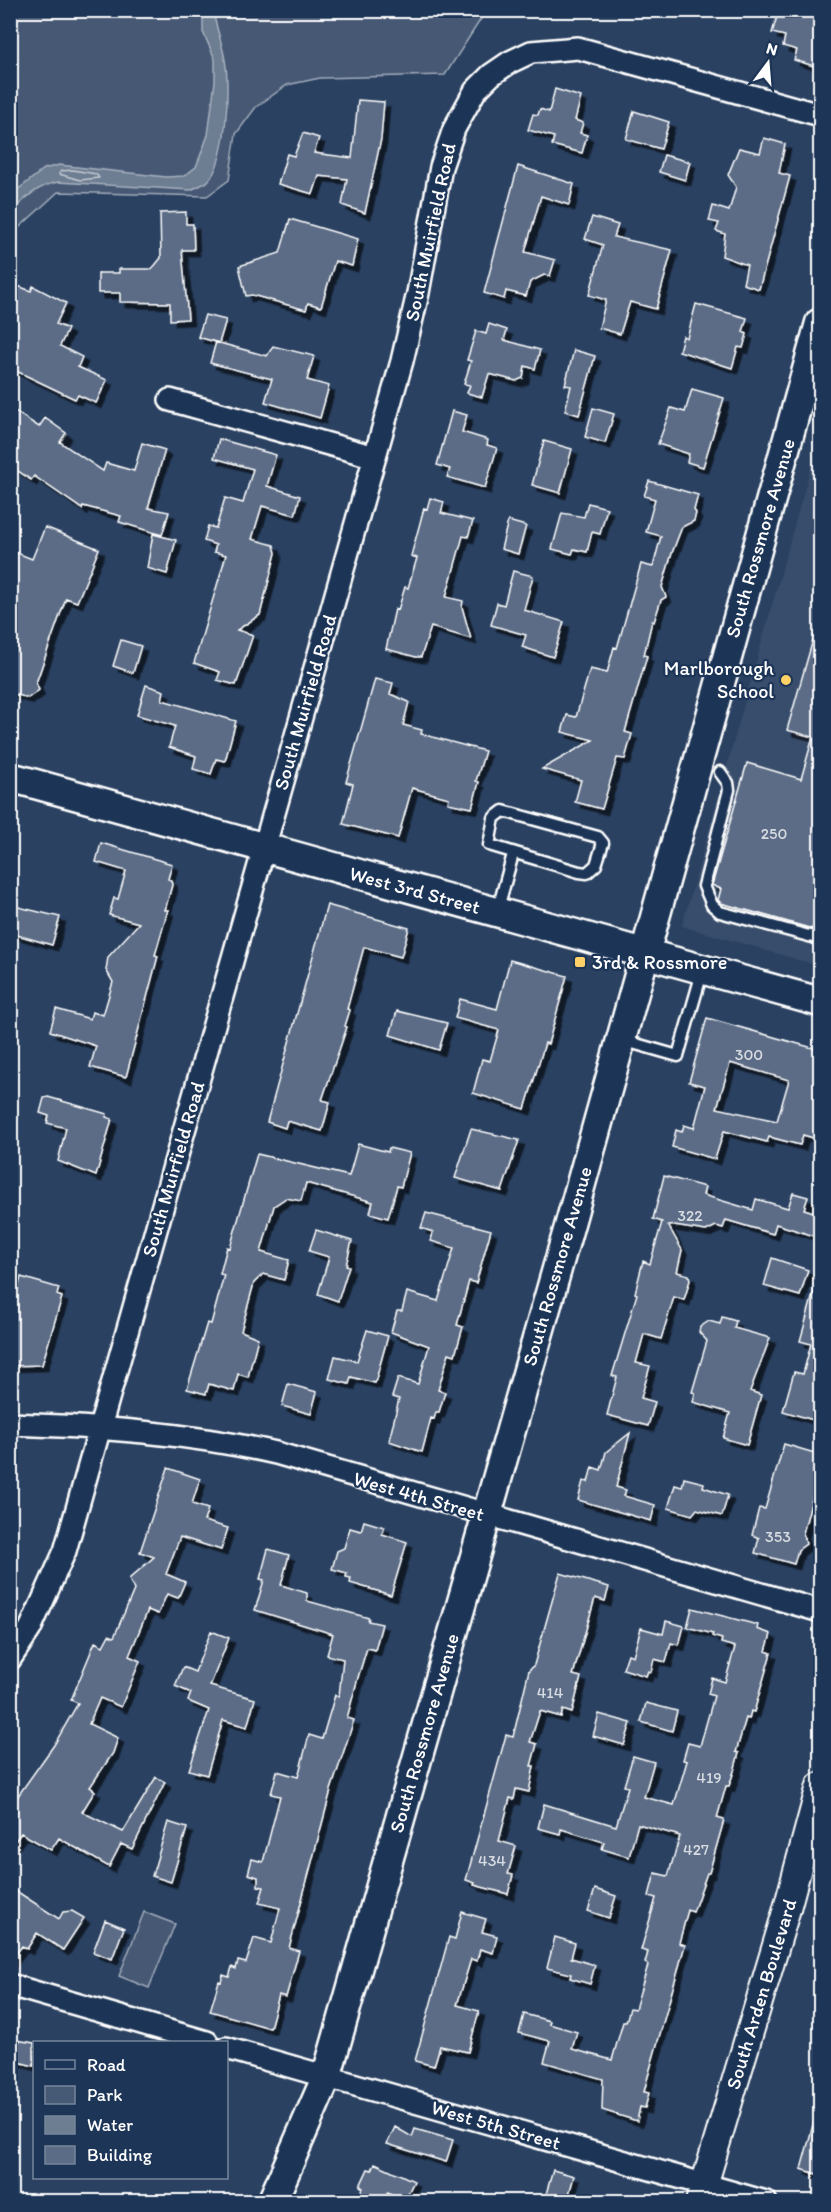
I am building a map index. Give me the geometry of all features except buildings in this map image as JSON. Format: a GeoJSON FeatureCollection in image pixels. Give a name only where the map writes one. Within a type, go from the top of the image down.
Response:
{"type":"FeatureCollection","features":[{"type":"Feature","properties":{"kind":"main road","name":"South Rossmore Avenue"},"geometry":{"type":"LineString","coordinates":[[272,2202],[326,2078],[820,323]]}},
{"type":"Feature","properties":{"kind":"main road","name":"West 3rd Street"},"geometry":{"type":"LineString","coordinates":[[10,777],[820,1002]]}},
{"type":"Feature","properties":{"kind":"street","name":"South Muirfield Road"},"geometry":{"type":"LineString","coordinates":[[10,1659],[30,1629],[65,1551],[375,456],[418,293],[447,148],[462,110],[475,91],[491,75],[531,52],[578,48],[820,115]]}},
{"type":"Feature","properties":{"kind":"street"},"geometry":{"type":"LineString","coordinates":[[170,400],[375,456]]}},
{"type":"Feature","properties":{"kind":"street","name":"West 4th Street"},"geometry":{"type":"LineString","coordinates":[[10,1424],[101,1426],[183,1436],[276,1454],[820,1611]]}},
{"type":"Feature","properties":{"kind":"street","name":"South Arden Boulevard"},"geometry":{"type":"LineString","coordinates":[[702,2193],[786,1912],[820,1786]]}},
{"type":"Feature","properties":{"kind":"street"},"geometry":{"type":"LineString","coordinates":[[10,1985],[200,2041]]}},
{"type":"Feature","properties":{"kind":"street","name":"West 5th Street"},"geometry":{"type":"LineString","coordinates":[[228,2049],[702,2193],[766,2202]]}},
{"type":"Feature","properties":{"kind":"lane"},"geometry":{"type":"LineString","coordinates":[[720,772],[728,783],[729,790],[704,886],[712,905],[720,912],[820,939]]}},
{"type":"Feature","properties":{"kind":"lane"},"geometry":{"type":"LineString","coordinates":[[503,811],[590,834],[598,837],[603,843],[596,864],[587,873],[513,854],[495,848],[488,842],[494,818],[503,811]]}},
{"type":"Feature","properties":{"kind":"lane"},"geometry":{"type":"LineString","coordinates":[[497,912],[513,854]]}},
{"type":"Feature","properties":{"kind":"lane"},"geometry":{"type":"LineString","coordinates":[[620,1040],[678,1056],[703,969]]}},
{"type":"Feature","properties":{"kind":"shaded area","name":"Marlborough School"},"geometry":{"type":"Polygon","coordinates":[[[820,434],[820,966],[682,926],[820,434]]]}},
{"type":"Feature","properties":{"kind":"green space"},"geometry":{"type":"Polygon","coordinates":[[[11,11],[486,11],[445,75],[320,78],[287,85],[256,107],[236,134],[229,180],[207,196],[58,192],[11,235],[11,11]]]}},
{"type":"Feature","properties":{"kind":"green space"},"geometry":{"type":"Polygon","coordinates":[[[144,1912],[175,1924],[149,1988],[119,1976],[144,1912]]]}},
{"type":"Feature","properties":{"kind":"water"},"geometry":{"type":"Polygon","coordinates":[[[203,11],[213,11],[225,60],[227,88],[223,142],[214,173],[207,182],[190,190],[58,182],[32,193],[11,213],[11,195],[44,169],[59,165],[166,177],[184,176],[196,167],[208,135],[215,81],[215,59],[203,32],[203,11]]]}},
{"type":"Feature","properties":{"kind":"place","name":"Marlborough School"},"geometry":{"type":"Point","coordinates":[786,680]}},
{"type":"Feature","properties":{"kind":"place","name":"3rd & Rossmore"},"geometry":{"type":"Point","coordinates":[580,962]}}]}
